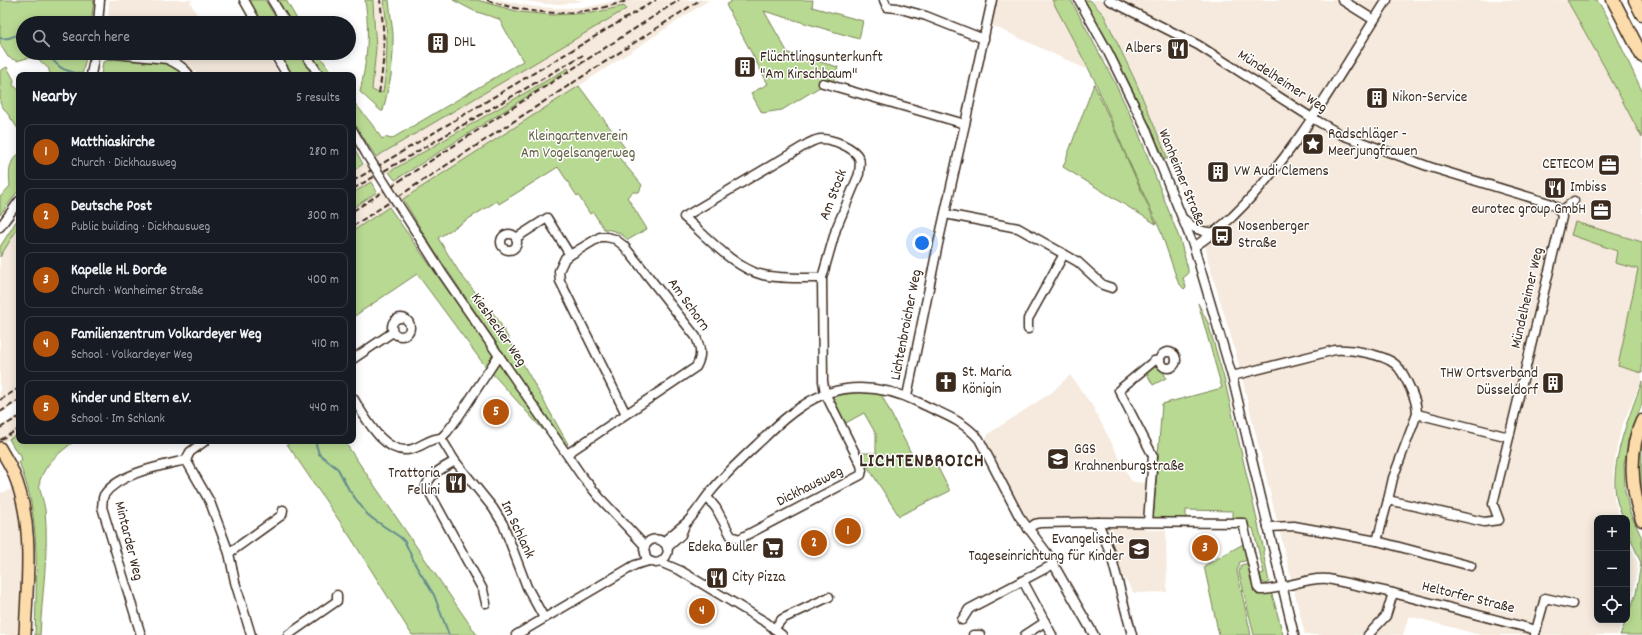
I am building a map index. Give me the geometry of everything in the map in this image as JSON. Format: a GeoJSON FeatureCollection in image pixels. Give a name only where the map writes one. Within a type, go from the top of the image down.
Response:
{"type":"FeatureCollection","features":[{"type":"Feature","properties":{"kind":"highway"},"geometry":{"type":"LineString","coordinates":[[1613,0],[1642,56]]}},
{"type":"Feature","properties":{"kind":"highway"},"geometry":{"type":"LineString","coordinates":[[1634,0],[1642,14]]}},
{"type":"Feature","properties":{"kind":"highway"},"geometry":{"type":"LineString","coordinates":[[1642,421],[1634,451],[1632,474],[1642,520]]}},
{"type":"Feature","properties":{"kind":"main road"},"geometry":{"type":"LineString","coordinates":[[0,448],[13,471],[20,493],[26,522],[28,547],[25,635]]}},
{"type":"Feature","properties":{"kind":"street"},"geometry":{"type":"LineString","coordinates":[[99,16],[100,0]]}},
{"type":"Feature","properties":{"kind":"street"},"geometry":{"type":"LineString","coordinates":[[244,0],[253,16]]}},
{"type":"Feature","properties":{"kind":"street"},"geometry":{"type":"LineString","coordinates":[[272,0],[282,16]]}},
{"type":"Feature","properties":{"kind":"street"},"geometry":{"type":"LineString","coordinates":[[884,0],[887,7],[926,16],[984,39]]}},
{"type":"Feature","properties":{"kind":"street","name":"Lichtenbroicher Weg"},"geometry":{"type":"LineString","coordinates":[[666,548],[681,535],[687,522],[735,465],[802,405],[825,393],[851,388],[881,388],[907,396],[992,0]]}},
{"type":"Feature","properties":{"kind":"street","name":"Wanheimer Straße"},"geometry":{"type":"LineString","coordinates":[[1079,0],[1108,52],[1146,129],[1194,247],[1232,376],[1294,635]]}},
{"type":"Feature","properties":{"kind":"street","name":"Mündelheimer Weg"},"geometry":{"type":"LineString","coordinates":[[1109,0],[1210,52],[1312,118],[1342,135],[1360,143],[1430,167],[1549,203],[1561,210],[1562,217],[1493,504],[1499,520],[1484,522],[1388,500]]}},
{"type":"Feature","properties":{"kind":"street"},"geometry":{"type":"LineString","coordinates":[[1342,0],[1374,20]]}},
{"type":"Feature","properties":{"kind":"street"},"geometry":{"type":"LineString","coordinates":[[1194,247],[1232,217],[1285,156],[1312,118],[1387,0]]}},
{"type":"Feature","properties":{"kind":"street"},"geometry":{"type":"LineString","coordinates":[[92,72],[94,60]]}},
{"type":"Feature","properties":{"kind":"street"},"geometry":{"type":"LineString","coordinates":[[170,60],[175,62],[187,72]]}},
{"type":"Feature","properties":{"kind":"street"},"geometry":{"type":"LineString","coordinates":[[278,60],[285,72]]}},
{"type":"Feature","properties":{"kind":"street"},"geometry":{"type":"LineString","coordinates":[[309,60],[317,72]]}},
{"type":"Feature","properties":{"kind":"street"},"geometry":{"type":"LineString","coordinates":[[823,83],[965,124]]}},
{"type":"Feature","properties":{"kind":"street","name":"Kieshecker Weg"},"geometry":{"type":"LineString","coordinates":[[356,136],[442,272],[581,475],[600,498],[635,534],[641,538],[652,540]]}},
{"type":"Feature","properties":{"kind":"street","name":"Am Stock"},"geometry":{"type":"LineString","coordinates":[[822,278],[772,276],[761,274],[745,268],[684,217],[809,143],[822,139],[849,148],[855,153],[859,159],[860,166],[858,174],[836,229],[822,278],[822,381],[825,393]]}},
{"type":"Feature","properties":{"kind":"street"},"geometry":{"type":"LineString","coordinates":[[1561,210],[1574,201]]}},
{"type":"Feature","properties":{"kind":"street"},"geometry":{"type":"LineString","coordinates":[[0,227],[16,205]]}},
{"type":"Feature","properties":{"kind":"street"},"geometry":{"type":"LineString","coordinates":[[945,214],[1018,228],[1078,262],[1103,285],[1112,288]]}},
{"type":"Feature","properties":{"kind":"street"},"geometry":{"type":"LineString","coordinates":[[1182,216],[1186,222],[1195,228],[1206,232],[1214,232]]}},
{"type":"Feature","properties":{"kind":"street"},"geometry":{"type":"LineString","coordinates":[[516,238],[547,218],[570,255]]}},
{"type":"Feature","properties":{"kind":"street","name":"Am Schorn"},"geometry":{"type":"LineString","coordinates":[[567,454],[696,367],[700,360],[701,349],[696,337],[669,301],[624,246],[615,239],[600,237],[566,258],[559,271],[560,281],[626,414]]}},
{"type":"Feature","properties":{"kind":"street"},"geometry":{"type":"LineString","coordinates":[[1028,329],[1028,319],[1064,254]]}},
{"type":"Feature","properties":{"kind":"street"},"geometry":{"type":"LineString","coordinates":[[356,357],[393,332]]}},
{"type":"Feature","properties":{"kind":"street"},"geometry":{"type":"LineString","coordinates":[[1232,376],[1335,350],[1346,350],[1378,357],[1395,364],[1404,375],[1417,404],[1417,414],[1393,478],[1377,541]]}},
{"type":"Feature","properties":{"kind":"street"},"geometry":{"type":"LineString","coordinates":[[356,403],[372,427],[391,448],[410,450],[434,438],[441,438],[447,432],[499,355]]}},
{"type":"Feature","properties":{"kind":"street"},"geometry":{"type":"LineString","coordinates":[[1148,522],[1152,456],[1119,390],[1154,361],[1160,360]]}},
{"type":"Feature","properties":{"kind":"street","name":"Dickhausweg"},"geometry":{"type":"LineString","coordinates":[[707,497],[716,508],[731,536],[739,539],[859,478],[862,473],[861,465],[825,393]]}},
{"type":"Feature","properties":{"kind":"street"},"geometry":{"type":"LineString","coordinates":[[907,396],[958,420],[970,428],[979,439],[1019,516],[1054,564],[1094,635]]}},
{"type":"Feature","properties":{"kind":"street"},"geometry":{"type":"LineString","coordinates":[[1417,414],[1509,438]]}},
{"type":"Feature","properties":{"kind":"street","name":"Im Schlank"},"geometry":{"type":"LineString","coordinates":[[441,438],[455,461],[493,508],[503,524],[527,587],[544,618]]}},
{"type":"Feature","properties":{"kind":"street"},"geometry":{"type":"LineString","coordinates":[[202,444],[190,452],[186,460],[210,502],[229,553],[235,582],[251,635]]}},
{"type":"Feature","properties":{"kind":"street","name":"Mintarder Weg"},"geometry":{"type":"LineString","coordinates":[[141,635],[102,507],[103,497],[111,488],[124,479],[150,468],[186,460]]}},
{"type":"Feature","properties":{"kind":"street"},"geometry":{"type":"LineString","coordinates":[[455,461],[434,474],[429,479],[426,486],[483,590],[486,603]]}},
{"type":"Feature","properties":{"kind":"street"},"geometry":{"type":"LineString","coordinates":[[229,553],[282,515],[283,510]]}},
{"type":"Feature","properties":{"kind":"street"},"geometry":{"type":"LineString","coordinates":[[1098,522],[1114,567],[1132,635]]}},
{"type":"Feature","properties":{"kind":"street"},"geometry":{"type":"LineString","coordinates":[[1028,529],[1035,524],[1040,523],[1243,523],[1258,588],[1260,590],[1267,590],[1283,587]]}},
{"type":"Feature","properties":{"kind":"street"},"geometry":{"type":"LineString","coordinates":[[1268,527],[1294,526],[1377,541],[1471,566]]}},
{"type":"Feature","properties":{"kind":"street","name":"Kieshecker Weg"},"geometry":{"type":"LineString","coordinates":[[635,534],[645,550]]}},
{"type":"Feature","properties":{"kind":"street"},"geometry":{"type":"LineString","coordinates":[[635,565],[652,540],[658,539],[666,548],[680,570]]}},
{"type":"Feature","properties":{"kind":"street"},"geometry":{"type":"LineString","coordinates":[[660,562],[665,559],[666,548]]}},
{"type":"Feature","properties":{"kind":"street"},"geometry":{"type":"LineString","coordinates":[[645,550],[649,561]]}},
{"type":"Feature","properties":{"kind":"street"},"geometry":{"type":"LineString","coordinates":[[516,635],[635,565],[649,561],[656,563],[660,562],[680,570],[767,623],[782,635]]}},
{"type":"Feature","properties":{"kind":"street"},"geometry":{"type":"LineString","coordinates":[[962,620],[969,609],[1054,564]]}},
{"type":"Feature","properties":{"kind":"street","name":"Heltorfer Straße"},"geometry":{"type":"LineString","coordinates":[[1283,587],[1317,578],[1328,578],[1393,593],[1536,633],[1545,598],[1572,604]]}},
{"type":"Feature","properties":{"kind":"street"},"geometry":{"type":"LineString","coordinates":[[1023,581],[1052,635]]}},
{"type":"Feature","properties":{"kind":"street"},"geometry":{"type":"LineString","coordinates":[[1368,635],[1386,616],[1393,593]]}},
{"type":"Feature","properties":{"kind":"street"},"geometry":{"type":"LineString","coordinates":[[288,635],[337,601],[337,594]]}},
{"type":"Feature","properties":{"kind":"street"},"geometry":{"type":"LineString","coordinates":[[774,629],[782,619],[829,597]]}},
{"type":"Feature","properties":{"kind":"street"},"geometry":{"type":"LineString","coordinates":[[1025,635],[1045,622]]}},
{"type":"Feature","properties":{"kind":"street"},"geometry":{"type":"LineString","coordinates":[[973,635],[980,635]]}},
{"type":"Feature","properties":{"kind":"shaded area"},"geometry":{"type":"Polygon","coordinates":[[[109,0],[152,0],[153,2],[158,0],[193,0],[190,2],[198,16],[108,16],[109,0]]]}},
{"type":"Feature","properties":{"kind":"shaded area"},"geometry":{"type":"Polygon","coordinates":[[[373,0],[384,0],[386,14],[386,68],[382,92],[379,93],[372,90],[376,48],[376,24],[373,0]]]}},
{"type":"Feature","properties":{"kind":"shaded area"},"geometry":{"type":"Polygon","coordinates":[[[477,0],[500,0],[536,7],[557,8],[587,7],[620,0],[709,0],[579,86],[356,229],[356,206],[569,70],[568,68],[356,191],[356,169],[555,50],[624,6],[592,13],[551,15],[519,12],[477,0]]]}},
{"type":"Feature","properties":{"kind":"shaded area"},"geometry":{"type":"Polygon","coordinates":[[[520,0],[585,0],[564,4],[546,4],[520,0]]]}},
{"type":"Feature","properties":{"kind":"shaded area"},"geometry":{"type":"Polygon","coordinates":[[[993,0],[1052,0],[1088,68],[1086,69],[989,24],[993,0]]]}},
{"type":"Feature","properties":{"kind":"shaded area"},"geometry":{"type":"Polygon","coordinates":[[[1091,0],[1567,0],[1642,138],[1642,380],[1621,428],[1616,451],[1613,475],[1614,500],[1619,515],[1594,515],[1594,623],[1622,623],[1618,635],[1480,635],[1409,616],[1403,635],[1305,635],[1235,350],[1208,261],[1203,231],[1184,198],[1136,80],[1105,15],[1091,0]]]}},
{"type":"Feature","properties":{"kind":"shaded area"},"geometry":{"type":"Polygon","coordinates":[[[182,60],[271,60],[277,72],[196,72],[182,60]]]}},
{"type":"Feature","properties":{"kind":"shaded area"},"geometry":{"type":"Polygon","coordinates":[[[16,222],[16,404],[0,414],[0,245],[16,222]]]}},
{"type":"Feature","properties":{"kind":"shaded area","name":"GGS Krahnenburgstraße"},"geometry":{"type":"Polygon","coordinates":[[[1070,375],[1093,407],[1130,479],[1133,482],[1147,483],[1145,515],[1142,518],[1028,520],[1025,517],[986,439],[988,434],[1051,393],[1070,375]]]}},
{"type":"Feature","properties":{"kind":"shaded area"},"geometry":{"type":"Polygon","coordinates":[[[16,417],[16,436],[0,444],[0,426],[16,417]]]}},
{"type":"Feature","properties":{"kind":"shaded area"},"geometry":{"type":"Polygon","coordinates":[[[16,488],[24,534],[22,635],[0,635],[0,493],[16,488]]]}},
{"type":"Feature","properties":{"kind":"shaded area","name":"Evangelische Tageseinrichtung für Kinder"},"geometry":{"type":"Polygon","coordinates":[[[1147,525],[1147,530],[1166,530],[1167,592],[1134,593],[1118,568],[1104,526],[1147,525]]]}},
{"type":"Feature","properties":{"kind":"shaded area"},"geometry":{"type":"Polygon","coordinates":[[[1630,544],[1638,564],[1633,594],[1630,602],[1630,544]]]}},
{"type":"Feature","properties":{"kind":"green space"},"geometry":{"type":"Polygon","coordinates":[[[0,0],[94,0],[92,16],[16,16],[16,60],[20,60],[17,61],[8,57],[0,44],[0,0]]]}},
{"type":"Feature","properties":{"kind":"green space"},"geometry":{"type":"Polygon","coordinates":[[[246,0],[265,0],[275,16],[255,16],[246,0]]]}},
{"type":"Feature","properties":{"kind":"green space"},"geometry":{"type":"Polygon","coordinates":[[[277,0],[286,0],[295,16],[287,16],[277,0]]]}},
{"type":"Feature","properties":{"kind":"green space"},"geometry":{"type":"Polygon","coordinates":[[[365,0],[373,0],[376,48],[372,90],[379,93],[383,92],[387,57],[384,0],[389,0],[393,34],[393,53],[391,76],[383,111],[381,111],[360,92],[367,46],[367,12],[365,0]]]}},
{"type":"Feature","properties":{"kind":"green space"},"geometry":{"type":"Polygon","coordinates":[[[453,0],[477,0],[519,12],[551,15],[592,13],[624,6],[626,9],[376,157],[356,126],[356,105],[382,139],[385,137],[391,139],[523,61],[499,19],[474,11],[453,0]]]}},
{"type":"Feature","properties":{"kind":"green space"},"geometry":{"type":"Polygon","coordinates":[[[733,0],[813,0],[812,7],[863,21],[859,39],[764,11],[788,53],[838,67],[833,84],[823,85],[782,110],[762,113],[751,93],[768,84],[726,5],[733,0]]]}},
{"type":"Feature","properties":{"kind":"green space"},"geometry":{"type":"Polygon","coordinates":[[[1052,0],[1071,0],[1114,81],[1137,129],[1180,240],[1188,269],[1188,274],[1183,278],[1186,287],[1184,289],[1178,282],[1161,232],[1094,79],[1052,0]]]}},
{"type":"Feature","properties":{"kind":"green space"},"geometry":{"type":"Polygon","coordinates":[[[1084,0],[1090,0],[1104,15],[1135,80],[1168,159],[1165,159],[1128,81],[1084,0]]]}},
{"type":"Feature","properties":{"kind":"green space"},"geometry":{"type":"Polygon","coordinates":[[[1567,0],[1597,0],[1607,16],[1642,91],[1642,138],[1604,66],[1567,0]]]}},
{"type":"Feature","properties":{"kind":"green space"},"geometry":{"type":"Polygon","coordinates":[[[39,60],[85,60],[83,72],[49,72],[49,69],[39,60]]]}},
{"type":"Feature","properties":{"kind":"green space"},"geometry":{"type":"Polygon","coordinates":[[[110,60],[134,60],[170,64],[180,72],[101,72],[103,62],[110,60]]]}},
{"type":"Feature","properties":{"kind":"green space"},"geometry":{"type":"Polygon","coordinates":[[[280,60],[302,60],[310,72],[286,72],[280,60]]]}},
{"type":"Feature","properties":{"kind":"green space"},"geometry":{"type":"Polygon","coordinates":[[[314,60],[323,60],[331,72],[322,72],[314,60]]]}},
{"type":"Feature","properties":{"kind":"green space"},"geometry":{"type":"Polygon","coordinates":[[[7,67],[14,80],[13,85],[16,88],[16,126],[0,103],[0,71],[7,67]]]}},
{"type":"Feature","properties":{"kind":"green space"},"geometry":{"type":"Polygon","coordinates":[[[568,68],[569,70],[395,180],[389,172],[568,68]]]}},
{"type":"Feature","properties":{"kind":"green space"},"geometry":{"type":"Polygon","coordinates":[[[1094,84],[1156,224],[1063,167],[1094,84]]]}},
{"type":"Feature","properties":{"kind":"green space","name":"Kleingartenverein Am Vogelsangerweg"},"geometry":{"type":"Polygon","coordinates":[[[579,86],[625,148],[616,154],[642,185],[639,192],[633,192],[627,197],[647,229],[628,240],[617,232],[604,229],[593,212],[590,214],[558,167],[499,204],[497,201],[438,238],[461,275],[497,318],[568,444],[566,446],[431,246],[403,199],[579,86]]]}},
{"type":"Feature","properties":{"kind":"green space"},"geometry":{"type":"Polygon","coordinates":[[[356,151],[363,164],[356,169],[356,151]]]}},
{"type":"Feature","properties":{"kind":"green space"},"geometry":{"type":"Polygon","coordinates":[[[16,156],[16,194],[0,215],[0,197],[10,186],[11,164],[16,156]]]}},
{"type":"Feature","properties":{"kind":"green space"},"geometry":{"type":"Polygon","coordinates":[[[371,182],[377,192],[356,206],[356,191],[371,182]]]}},
{"type":"Feature","properties":{"kind":"green space"},"geometry":{"type":"Polygon","coordinates":[[[389,207],[545,429],[543,430],[482,362],[417,274],[356,315],[356,229],[389,207]]]}},
{"type":"Feature","properties":{"kind":"green space"},"geometry":{"type":"Polygon","coordinates":[[[16,222],[16,231],[0,257],[0,247],[16,222]]]}},
{"type":"Feature","properties":{"kind":"green space"},"geometry":{"type":"Polygon","coordinates":[[[1575,222],[1642,242],[1642,373],[1618,366],[1638,269],[1615,263],[1617,251],[1571,235],[1575,222]]]}},
{"type":"Feature","properties":{"kind":"green space"},"geometry":{"type":"Polygon","coordinates":[[[1198,303],[1208,323],[1224,378],[1264,550],[1263,552],[1269,582],[1266,584],[1262,582],[1260,574],[1264,573],[1253,528],[1249,528],[1247,520],[1233,520],[1233,511],[1186,510],[1186,519],[1153,519],[1162,404],[1222,388],[1198,303]]]}},
{"type":"Feature","properties":{"kind":"green space"},"geometry":{"type":"Polygon","coordinates":[[[1154,365],[1162,369],[1166,378],[1153,385],[1146,372],[1154,365]]]}},
{"type":"Feature","properties":{"kind":"green space"},"geometry":{"type":"Polygon","coordinates":[[[1642,382],[1642,404],[1630,436],[1624,464],[1625,491],[1630,513],[1642,538],[1642,635],[1620,635],[1625,623],[1630,623],[1630,609],[1636,594],[1641,563],[1630,537],[1630,515],[1622,515],[1617,503],[1615,487],[1615,471],[1626,424],[1642,382]]]}},
{"type":"Feature","properties":{"kind":"green space"},"geometry":{"type":"Polygon","coordinates":[[[860,392],[881,394],[911,453],[924,464],[934,460],[950,491],[899,516],[859,453],[876,453],[876,434],[864,413],[844,424],[833,401],[839,395],[860,392]]]}},
{"type":"Feature","properties":{"kind":"green space"},"geometry":{"type":"Polygon","coordinates":[[[16,436],[16,444],[70,444],[50,463],[40,480],[45,510],[46,541],[40,635],[35,635],[36,552],[34,519],[27,487],[19,461],[22,461],[20,453],[17,453],[9,439],[16,436]]]}},
{"type":"Feature","properties":{"kind":"green space"},"geometry":{"type":"Polygon","coordinates":[[[1642,437],[1642,499],[1639,483],[1639,468],[1642,437]]]}},
{"type":"Feature","properties":{"kind":"green space"},"geometry":{"type":"Polygon","coordinates":[[[287,444],[346,444],[477,635],[412,635],[351,538],[287,444]]]}},
{"type":"Feature","properties":{"kind":"green space"},"geometry":{"type":"Polygon","coordinates":[[[1245,543],[1249,560],[1240,562],[1237,571],[1251,635],[1219,635],[1204,566],[1245,543]]]}},
{"type":"Feature","properties":{"kind":"green space"},"geometry":{"type":"Polygon","coordinates":[[[1249,563],[1257,595],[1271,592],[1283,635],[1254,635],[1239,572],[1241,565],[1249,563]]]}},
{"type":"Feature","properties":{"kind":"waterway"},"geometry":{"type":"LineString","coordinates":[[0,38],[7,39],[16,35]]}},
{"type":"Feature","properties":{"kind":"waterway"},"geometry":{"type":"LineString","coordinates":[[53,60],[62,68],[71,72]]}},
{"type":"Feature","properties":{"kind":"waterway"},"geometry":{"type":"LineString","coordinates":[[316,444],[319,454],[338,469],[349,490],[367,514],[405,542],[416,566],[434,595],[449,635]]}},
{"type":"Feature","properties":{"kind":"railway"},"geometry":{"type":"LineString","coordinates":[[379,93],[384,46],[380,0]]}},
{"type":"Feature","properties":{"kind":"railway"},"geometry":{"type":"LineString","coordinates":[[487,0],[523,10],[558,13],[593,10],[629,0]]}},
{"type":"Feature","properties":{"kind":"railway"},"geometry":{"type":"LineString","coordinates":[[356,179],[656,0]]}},
{"type":"Feature","properties":{"kind":"railway"},"geometry":{"type":"LineString","coordinates":[[356,209],[679,0]]}},
{"type":"Feature","properties":{"kind":"railway"},"geometry":{"type":"LineString","coordinates":[[356,224],[700,0]]}},
{"type":"Feature","properties":{"kind":"railway"},"geometry":{"type":"LineString","coordinates":[[356,187],[583,55]]}},
{"type":"Feature","properties":{"kind":"railway"},"geometry":{"type":"LineString","coordinates":[[0,400],[16,390]]}},
{"type":"Feature","properties":{"kind":"railway"},"geometry":{"type":"LineString","coordinates":[[0,412],[16,402]]}},
{"type":"Feature","properties":{"kind":"railway"},"geometry":{"type":"LineString","coordinates":[[0,428],[16,419]]}},
{"type":"Feature","properties":{"kind":"railway"},"geometry":{"type":"LineString","coordinates":[[0,440],[16,431]]}},
{"type":"Feature","properties":{"kind":"place","name":"DHL"},"geometry":{"type":"Point","coordinates":[438,43]}},
{"type":"Feature","properties":{"kind":"place","name":"Albers"},"geometry":{"type":"Point","coordinates":[1178,49]}},
{"type":"Feature","properties":{"kind":"place","name":"Flüchtlingsunterkunft \"Am Kirschbaum\""},"geometry":{"type":"Point","coordinates":[745,67]}},
{"type":"Feature","properties":{"kind":"place","name":"Nikon-Service"},"geometry":{"type":"Point","coordinates":[1377,98]}},
{"type":"Feature","properties":{"kind":"place","name":"Radschläger - Meerjungfrauen"},"geometry":{"type":"Point","coordinates":[1313,144]}},
{"type":"Feature","properties":{"kind":"place","name":"CETECOM"},"geometry":{"type":"Point","coordinates":[1609,165]}},
{"type":"Feature","properties":{"kind":"place","name":"VW Audi Clemens"},"geometry":{"type":"Point","coordinates":[1218,172]}},
{"type":"Feature","properties":{"kind":"place","name":"Imbiss"},"geometry":{"type":"Point","coordinates":[1555,188]}},
{"type":"Feature","properties":{"kind":"place","name":"eurotec group GmbH"},"geometry":{"type":"Point","coordinates":[1601,210]}},
{"type":"Feature","properties":{"kind":"place","name":"Nosenberger Straße"},"geometry":{"type":"Point","coordinates":[1222,236]}},
{"type":"Feature","properties":{"kind":"place","name":"St. Maria Königin"},"geometry":{"type":"Point","coordinates":[946,382]}},
{"type":"Feature","properties":{"kind":"place","name":"THW Ortsverband Düsseldorf"},"geometry":{"type":"Point","coordinates":[1553,383]}},
{"type":"Feature","properties":{"kind":"place","name":"Kinder und Eltern e.V."},"geometry":{"type":"Point","coordinates":[496,412]}},
{"type":"Feature","properties":{"kind":"place","name":"GGS Krahnenburgstraße"},"geometry":{"type":"Point","coordinates":[1058,459]}},
{"type":"Feature","properties":{"kind":"place","name":"Trattoria Fellini"},"geometry":{"type":"Point","coordinates":[456,483]}},
{"type":"Feature","properties":{"kind":"place","name":"Matthiaskirche"},"geometry":{"type":"Point","coordinates":[848,531]}},
{"type":"Feature","properties":{"kind":"place","name":"Deutsche Post"},"geometry":{"type":"Point","coordinates":[814,543]}},
{"type":"Feature","properties":{"kind":"place","name":"Edeka Buller"},"geometry":{"type":"Point","coordinates":[773,548]}},
{"type":"Feature","properties":{"kind":"place","name":"Kapelle Hl. Đorđe"},"geometry":{"type":"Point","coordinates":[1205,548]}},
{"type":"Feature","properties":{"kind":"place","name":"Evangelische Tageseinrichtung für Kinder"},"geometry":{"type":"Point","coordinates":[1139,549]}},
{"type":"Feature","properties":{"kind":"place","name":"City Pizza"},"geometry":{"type":"Point","coordinates":[717,578]}},
{"type":"Feature","properties":{"kind":"place","name":"Familienzentrum Volkardeyer Weg"},"geometry":{"type":"Point","coordinates":[702,611]}},
{"type":"Feature","properties":{"kind":"district","name":"LICHTENBROICH"},"geometry":{"type":"Point","coordinates":[922,462]}}]}
